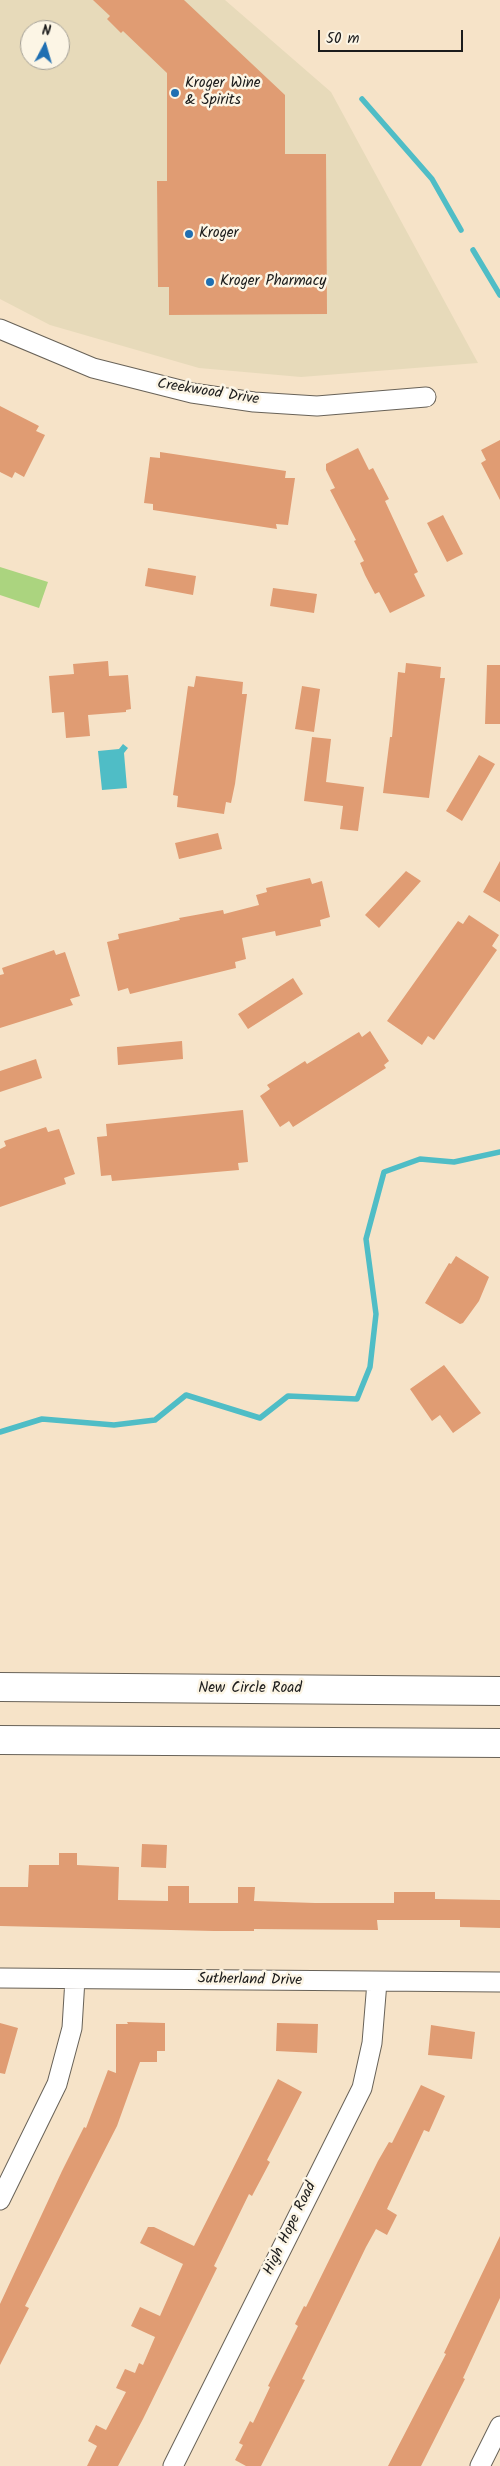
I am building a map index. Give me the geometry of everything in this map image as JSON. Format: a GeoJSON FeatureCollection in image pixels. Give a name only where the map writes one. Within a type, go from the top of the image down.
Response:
{"type":"FeatureCollection","features":[{"type":"Feature","properties":{"kind":"highway","name":"New Circle Road"},"geometry":{"type":"LineString","coordinates":[[0,1687],[500,1691]]}},
{"type":"Feature","properties":{"kind":"highway"},"geometry":{"type":"LineString","coordinates":[[0,1740],[500,1743]]}},
{"type":"Feature","properties":{"kind":"street","name":"Creekwood Drive"},"geometry":{"type":"LineString","coordinates":[[0,329],[93,368],[192,393],[254,402],[317,406],[426,397]]}},
{"type":"Feature","properties":{"kind":"street","name":"Sutherland Drive"},"geometry":{"type":"LineString","coordinates":[[0,1978],[500,1982]]}},
{"type":"Feature","properties":{"kind":"street"},"geometry":{"type":"LineString","coordinates":[[0,2200],[57,2084],[72,2028],[75,1979]]}},
{"type":"Feature","properties":{"kind":"street","name":"High Hope Road"},"geometry":{"type":"LineString","coordinates":[[174,2466],[362,2088],[372,2043],[377,1982]]}},
{"type":"Feature","properties":{"kind":"street"},"geometry":{"type":"LineString","coordinates":[[480,2466],[500,2426]]}},
{"type":"Feature","properties":{"kind":"shaded area"},"geometry":{"type":"Polygon","coordinates":[[[0,0],[225,0],[331,92],[478,363],[301,377],[199,368],[50,325],[0,299],[0,0]]]}},
{"type":"Feature","properties":{"kind":"green space"},"geometry":{"type":"Polygon","coordinates":[[[0,567],[48,582],[39,608],[0,595],[0,567]]]}},
{"type":"Feature","properties":{"kind":"water"},"geometry":{"type":"Polygon","coordinates":[[[123,744],[128,748],[124,753],[127,788],[102,790],[98,751],[119,749],[123,744]]]}},
{"type":"Feature","properties":{"kind":"building"},"geometry":{"type":"Polygon","coordinates":[[[93,0],[184,0],[285,95],[285,154],[326,154],[327,314],[169,315],[169,287],[158,287],[157,181],[167,181],[167,73],[123,31],[121,33],[107,19],[110,16],[93,0]]]}},
{"type":"Feature","properties":{"kind":"building"},"geometry":{"type":"Polygon","coordinates":[[[0,406],[39,426],[36,431],[45,435],[24,477],[15,472],[12,478],[0,472],[0,406]]]}},
{"type":"Feature","properties":{"kind":"building"},"geometry":{"type":"Polygon","coordinates":[[[500,440],[500,500],[481,463],[486,460],[481,450],[500,440]]]}},
{"type":"Feature","properties":{"kind":"building"},"geometry":{"type":"Polygon","coordinates":[[[358,448],[369,470],[373,468],[389,499],[385,501],[418,572],[414,574],[425,596],[390,613],[379,592],[375,594],[365,575],[360,563],[364,561],[354,541],[356,540],[330,490],[335,488],[326,470],[326,464],[358,448]]]}},
{"type":"Feature","properties":{"kind":"building"},"geometry":{"type":"Polygon","coordinates":[[[160,452],[286,471],[285,478],[295,478],[288,525],[276,524],[277,529],[153,510],[153,504],[144,503],[150,457],[160,458],[160,452]]]}},
{"type":"Feature","properties":{"kind":"building"},"geometry":{"type":"Polygon","coordinates":[[[443,515],[463,554],[447,562],[427,523],[443,515]]]}},
{"type":"Feature","properties":{"kind":"building"},"geometry":{"type":"Polygon","coordinates":[[[148,568],[196,576],[193,595],[145,586],[148,568]]]}},
{"type":"Feature","properties":{"kind":"building"},"geometry":{"type":"Polygon","coordinates":[[[273,588],[317,594],[314,613],[270,606],[273,588]]]}},
{"type":"Feature","properties":{"kind":"building"},"geometry":{"type":"Polygon","coordinates":[[[108,661],[109,676],[128,675],[131,709],[126,710],[126,712],[88,715],[90,736],[66,738],[64,712],[52,713],[49,676],[74,674],[73,664],[108,661]]]}},
{"type":"Feature","properties":{"kind":"building"},"geometry":{"type":"Polygon","coordinates":[[[406,663],[441,667],[440,678],[445,678],[429,798],[383,793],[390,737],[392,737],[398,672],[405,673],[406,663]]]}},
{"type":"Feature","properties":{"kind":"building"},"geometry":{"type":"Polygon","coordinates":[[[487,665],[500,665],[500,724],[485,724],[487,665]]]}},
{"type":"Feature","properties":{"kind":"building"},"geometry":{"type":"Polygon","coordinates":[[[196,676],[243,682],[242,694],[247,694],[235,784],[231,803],[226,802],[224,814],[177,807],[178,796],[173,795],[188,686],[194,687],[196,676]]]}},
{"type":"Feature","properties":{"kind":"building"},"geometry":{"type":"Polygon","coordinates":[[[302,686],[320,689],[314,732],[295,729],[302,686]]]}},
{"type":"Feature","properties":{"kind":"building"},"geometry":{"type":"Polygon","coordinates":[[[312,737],[331,739],[326,782],[364,787],[358,831],[340,829],[343,806],[304,801],[312,737]]]}},
{"type":"Feature","properties":{"kind":"building"},"geometry":{"type":"Polygon","coordinates":[[[479,755],[495,764],[462,821],[446,811],[479,755]]]}},
{"type":"Feature","properties":{"kind":"building"},"geometry":{"type":"Polygon","coordinates":[[[218,833],[222,849],[179,859],[175,843],[218,833]]]}},
{"type":"Feature","properties":{"kind":"building"},"geometry":{"type":"Polygon","coordinates":[[[500,861],[500,902],[483,892],[500,861]]]}},
{"type":"Feature","properties":{"kind":"building"},"geometry":{"type":"Polygon","coordinates":[[[406,871],[421,881],[379,928],[365,915],[406,871]]]}},
{"type":"Feature","properties":{"kind":"building"},"geometry":{"type":"Polygon","coordinates":[[[310,878],[312,884],[322,881],[330,917],[320,920],[321,926],[276,936],[275,931],[242,938],[246,959],[235,962],[236,968],[130,994],[128,988],[118,991],[107,942],[119,939],[118,934],[180,920],[179,918],[223,910],[224,914],[259,905],[256,895],[267,892],[266,888],[310,878]]]}},
{"type":"Feature","properties":{"kind":"building"},"geometry":{"type":"Polygon","coordinates":[[[469,915],[499,935],[492,946],[497,950],[434,1040],[428,1036],[422,1045],[387,1021],[458,921],[463,924],[469,915]]]}},
{"type":"Feature","properties":{"kind":"building"},"geometry":{"type":"Polygon","coordinates":[[[54,950],[56,955],[65,952],[80,996],[70,999],[73,1005],[0,1028],[0,975],[4,974],[2,968],[54,950]]]}},
{"type":"Feature","properties":{"kind":"building"},"geometry":{"type":"Polygon","coordinates":[[[293,978],[303,994],[248,1029],[238,1014],[293,978]]]}},
{"type":"Feature","properties":{"kind":"building"},"geometry":{"type":"Polygon","coordinates":[[[370,1031],[389,1061],[384,1065],[386,1068],[293,1127],[289,1121],[280,1127],[260,1096],[270,1089],[267,1085],[305,1061],[307,1064],[359,1032],[362,1037],[370,1031]]]}},
{"type":"Feature","properties":{"kind":"building"},"geometry":{"type":"Polygon","coordinates":[[[182,1041],[183,1059],[118,1065],[117,1047],[182,1041]]]}},
{"type":"Feature","properties":{"kind":"building"},"geometry":{"type":"Polygon","coordinates":[[[36,1059],[42,1078],[0,1092],[0,1071],[36,1059]]]}},
{"type":"Feature","properties":{"kind":"building"},"geometry":{"type":"Polygon","coordinates":[[[243,1110],[248,1162],[238,1163],[239,1170],[112,1181],[111,1175],[101,1176],[97,1137],[107,1136],[106,1124],[243,1110]]]}},
{"type":"Feature","properties":{"kind":"building"},"geometry":{"type":"Polygon","coordinates":[[[46,1127],[48,1132],[59,1129],[75,1174],[64,1178],[66,1184],[0,1207],[0,1149],[6,1146],[4,1141],[46,1127]]]}},
{"type":"Feature","properties":{"kind":"building"},"geometry":{"type":"Polygon","coordinates":[[[456,1256],[489,1277],[479,1301],[463,1323],[460,1324],[425,1303],[449,1263],[451,1264],[456,1256]]]}},
{"type":"Feature","properties":{"kind":"building"},"geometry":{"type":"Polygon","coordinates":[[[444,1365],[481,1413],[453,1433],[440,1415],[432,1421],[410,1389],[444,1365]]]}},
{"type":"Feature","properties":{"kind":"building"},"geometry":{"type":"Polygon","coordinates":[[[142,1844],[167,1845],[166,1868],[141,1867],[142,1844]]]}},
{"type":"Feature","properties":{"kind":"building"},"geometry":{"type":"Polygon","coordinates":[[[59,1853],[77,1853],[77,1865],[119,1867],[118,1900],[168,1901],[168,1886],[189,1886],[189,1903],[238,1903],[238,1887],[255,1887],[254,1901],[315,1903],[394,1903],[394,1892],[435,1892],[435,1899],[500,1900],[500,1928],[460,1927],[460,1920],[377,1920],[378,1930],[254,1929],[254,1931],[214,1931],[0,1926],[0,1887],[28,1887],[29,1865],[59,1865],[59,1853]]]}},
{"type":"Feature","properties":{"kind":"building"},"geometry":{"type":"Polygon","coordinates":[[[127,2022],[165,2023],[165,2051],[157,2051],[157,2062],[140,2062],[117,2126],[25,2306],[29,2308],[0,2365],[0,2304],[62,2171],[84,2127],[86,2128],[108,2070],[116,2073],[116,2024],[128,2024],[127,2022]]]}},
{"type":"Feature","properties":{"kind":"building"},"geometry":{"type":"Polygon","coordinates":[[[0,2023],[18,2028],[5,2074],[0,2073],[0,2023]]]}},
{"type":"Feature","properties":{"kind":"building"},"geometry":{"type":"Polygon","coordinates":[[[277,2023],[318,2024],[317,2053],[276,2051],[277,2023]]]}},
{"type":"Feature","properties":{"kind":"building"},"geometry":{"type":"Polygon","coordinates":[[[431,2025],[475,2032],[472,2059],[428,2055],[431,2025]]]}},
{"type":"Feature","properties":{"kind":"building"},"geometry":{"type":"Polygon","coordinates":[[[278,2079],[302,2092],[267,2160],[270,2162],[252,2196],[249,2194],[214,2266],[217,2268],[118,2466],[87,2466],[97,2446],[88,2441],[96,2425],[106,2430],[126,2392],[116,2388],[125,2369],[135,2373],[139,2363],[143,2365],[155,2337],[131,2326],[140,2307],[160,2316],[183,2264],[140,2243],[148,2227],[154,2227],[194,2246],[278,2079]]]}},
{"type":"Feature","properties":{"kind":"building"},"geometry":{"type":"Polygon","coordinates":[[[421,2085],[445,2096],[429,2132],[424,2130],[387,2209],[397,2215],[387,2235],[376,2229],[366,2247],[302,2379],[305,2380],[261,2466],[246,2466],[235,2460],[243,2445],[239,2443],[250,2421],[253,2423],[270,2387],[268,2386],[298,2326],[295,2324],[304,2306],[306,2307],[378,2161],[389,2142],[392,2143],[421,2085]]]}},
{"type":"Feature","properties":{"kind":"building"},"geometry":{"type":"Polygon","coordinates":[[[500,2236],[500,2298],[463,2378],[465,2379],[421,2466],[388,2466],[446,2354],[444,2353],[500,2236]]]}},
{"type":"Feature","properties":{"kind":"waterway"},"geometry":{"type":"LineString","coordinates":[[362,99],[432,179],[461,230]]}},
{"type":"Feature","properties":{"kind":"waterway"},"geometry":{"type":"LineString","coordinates":[[473,250],[500,295]]}},
{"type":"Feature","properties":{"kind":"waterway"},"geometry":{"type":"LineString","coordinates":[[0,1432],[42,1419],[114,1425],[155,1420],[186,1395],[260,1418],[288,1396],[357,1399],[370,1367],[376,1314],[366,1239],[384,1172],[420,1159],[454,1162],[500,1152]]}},
{"type":"Feature","properties":{"kind":"place","name":"Kroger Wine & Spirits"},"geometry":{"type":"Point","coordinates":[175,93]}},
{"type":"Feature","properties":{"kind":"place","name":"Kroger"},"geometry":{"type":"Point","coordinates":[189,234]}},
{"type":"Feature","properties":{"kind":"place","name":"Kroger Pharmacy"},"geometry":{"type":"Point","coordinates":[210,282]}}]}
